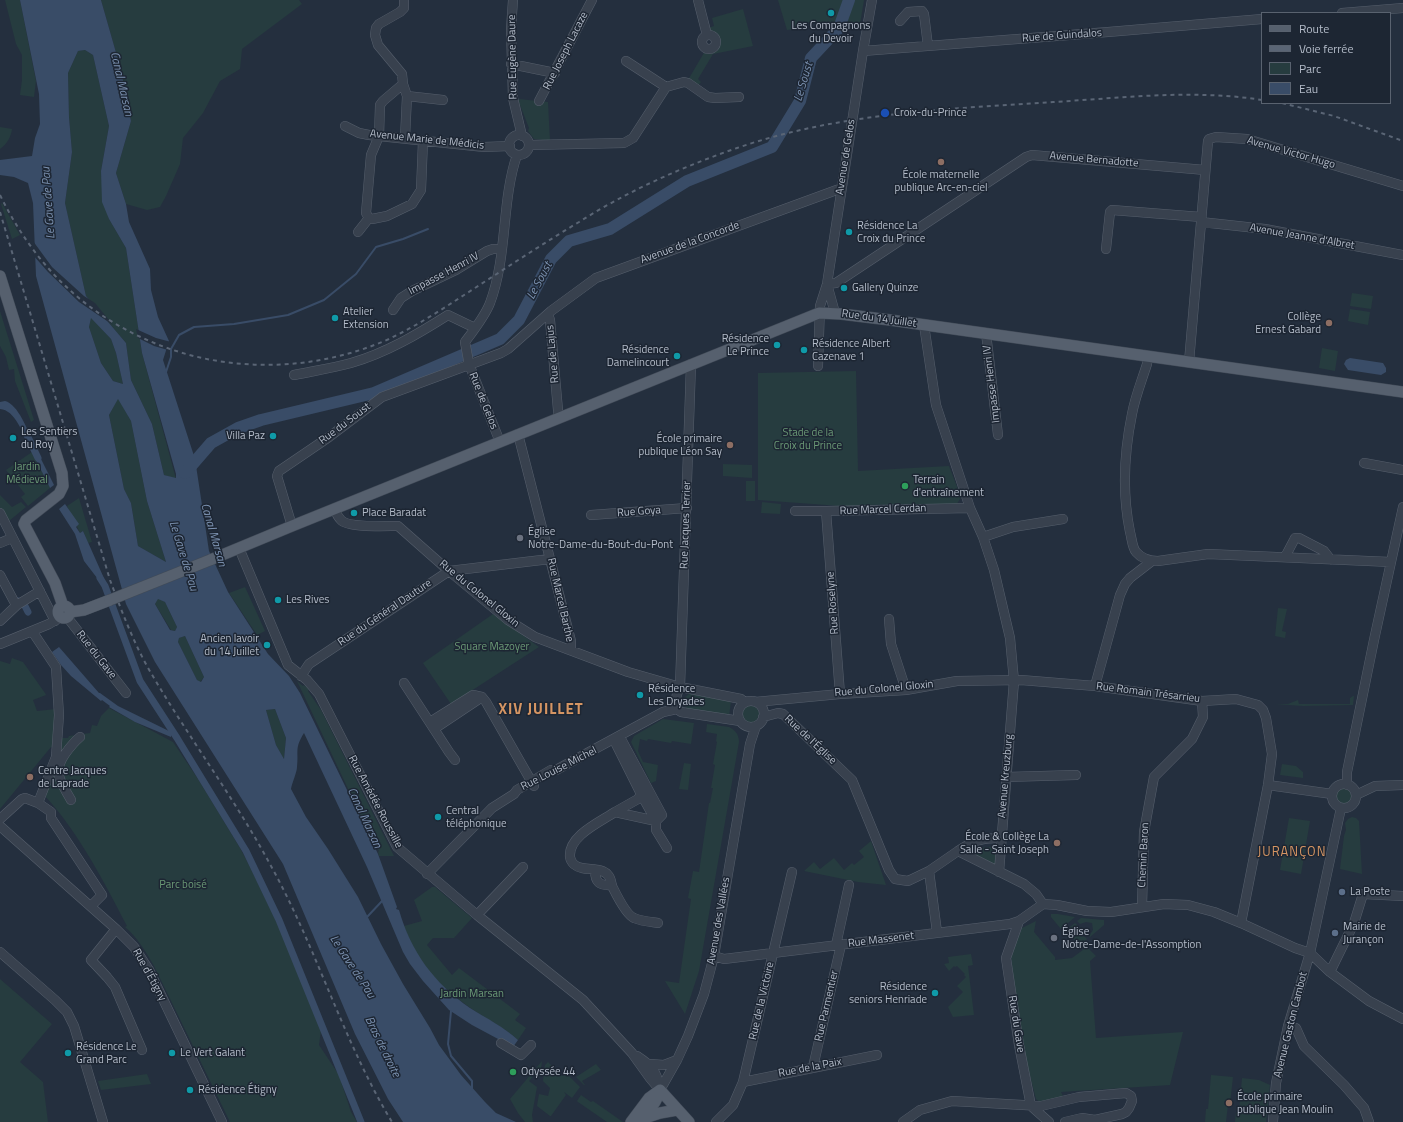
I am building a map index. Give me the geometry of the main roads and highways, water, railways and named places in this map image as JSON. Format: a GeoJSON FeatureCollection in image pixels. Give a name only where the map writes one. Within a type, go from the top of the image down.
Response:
{"type":"FeatureCollection","features":[{"type":"Feature","properties":{"kind":"main road","name":"Rue du 14 Juillet"},"geometry":{"type":"LineString","coordinates":[[0,276],[62,473],[63,486],[59,494],[26,520],[24,524],[55,583],[63,615],[88,609],[214,559],[690,364],[820,313],[835,313],[924,326],[986,333],[1403,392]]}},
{"type":"Feature","properties":{"kind":"main road"},"geometry":{"type":"LineString","coordinates":[[660,1090],[688,1122]]}},
{"type":"Feature","properties":{"kind":"main road","name":"Avenue des Vallées"},"geometry":{"type":"LineString","coordinates":[[643,1120],[655,1102],[660,1090]]}},
{"type":"Feature","properties":{"kind":"main road","name":"Avenue des Vallées"},"geometry":{"type":"LineString","coordinates":[[631,1122],[649,1098],[660,1090]]}},
{"type":"Feature","properties":{"kind":"main road"},"geometry":{"type":"LineString","coordinates":[[643,1120],[660,1113],[677,1110]]}},
{"type":"Feature","properties":{"kind":"water"},"geometry":{"type":"Polygon","coordinates":[[[20,0],[101,0],[121,70],[131,121],[116,173],[126,204],[129,222],[150,269],[151,290],[158,317],[169,341],[163,360],[195,459],[209,551],[228,592],[268,654],[289,676],[300,693],[378,854],[397,907],[396,909],[399,910],[410,940],[417,953],[445,988],[470,1008],[513,1035],[518,1040],[513,1047],[472,1025],[449,1010],[410,964],[403,952],[367,867],[304,733],[298,747],[297,769],[291,789],[306,817],[358,897],[381,944],[439,1045],[461,1075],[496,1113],[516,1122],[403,1122],[388,1099],[355,1034],[283,864],[155,662],[126,604],[36,276],[33,203],[28,183],[14,177],[0,175],[0,160],[32,156],[35,138],[40,124],[39,94],[20,0]],[[85,50],[78,51],[68,73],[69,117],[72,152],[65,203],[86,296],[126,343],[131,380],[152,424],[164,475],[176,478],[142,353],[126,248],[109,219],[102,202],[101,171],[109,126],[93,55],[85,50]],[[91,318],[89,327],[101,363],[113,381],[123,384],[116,353],[111,339],[91,318]],[[118,399],[109,415],[124,489],[131,503],[138,546],[166,562],[147,501],[131,421],[118,399]],[[158,599],[155,604],[170,630],[175,631],[177,627],[165,602],[158,599]],[[185,636],[179,638],[178,642],[197,680],[201,682],[204,677],[185,636]],[[275,709],[266,710],[276,745],[284,759],[286,738],[275,709]]]}},
{"type":"Feature","properties":{"kind":"water"},"geometry":{"type":"Polygon","coordinates":[[[1350,358],[1383,363],[1386,368],[1386,372],[1381,375],[1348,370],[1344,364],[1346,360],[1350,358]]]}},
{"type":"Feature","properties":{"kind":"water"},"geometry":{"type":"Polygon","coordinates":[[[5,401],[14,407],[22,418],[33,442],[28,445],[18,423],[10,413],[0,409],[0,402],[5,401]]]}},
{"type":"Feature","properties":{"kind":"water"},"geometry":{"type":"Polygon","coordinates":[[[36,449],[54,485],[50,488],[32,452],[36,449]]]}},
{"type":"Feature","properties":{"kind":"water"},"geometry":{"type":"Polygon","coordinates":[[[65,504],[79,524],[76,527],[80,533],[83,531],[107,585],[104,587],[84,561],[75,534],[59,509],[65,504]]]}},
{"type":"Feature","properties":{"kind":"water"},"geometry":{"type":"Polygon","coordinates":[[[59,647],[99,693],[118,706],[171,732],[171,737],[135,722],[109,707],[110,706],[102,700],[101,701],[71,676],[61,665],[52,652],[59,647]]]}},
{"type":"Feature","properties":{"kind":"waterway","name":"Le Soust"},"geometry":{"type":"LineString","coordinates":[[185,473],[211,443],[238,428],[261,420],[374,393],[500,339],[519,320],[551,259],[569,241],[610,229],[687,181],[772,147],[800,101],[811,58],[839,28],[849,0]]}},
{"type":"Feature","properties":{"kind":"waterway"},"geometry":{"type":"LineString","coordinates":[[166,372],[171,357],[171,349],[179,335],[194,327],[234,324],[288,315],[324,300],[356,274],[376,247],[403,239],[428,229]]}},
{"type":"Feature","properties":{"kind":"waterway"},"geometry":{"type":"LineString","coordinates":[[27,435],[38,458]]}},
{"type":"Feature","properties":{"kind":"waterway"},"geometry":{"type":"LineString","coordinates":[[100,578],[105,586],[140,681],[177,738],[246,851],[279,920],[361,1122]]}},
{"type":"Feature","properties":{"kind":"waterway"},"geometry":{"type":"LineString","coordinates":[[18,601],[24,604],[28,612]]}},
{"type":"Feature","properties":{"kind":"waterway"},"geometry":{"type":"LineString","coordinates":[[367,917],[383,900]]}},
{"type":"Feature","properties":{"kind":"waterway"},"geometry":{"type":"LineString","coordinates":[[451,1011],[448,1044],[451,1056],[472,1081],[472,1090]]}},
{"type":"Feature","properties":{"kind":"railway"},"geometry":{"type":"LineString","coordinates":[[0,195],[27,241],[59,280],[99,313],[121,327],[145,339],[174,350],[205,359],[267,365],[298,363],[329,358],[360,350],[389,339],[435,314],[549,240],[636,190],[696,163],[775,136],[814,127],[893,114],[973,107],[1158,95],[1210,95],[1261,100]]}},
{"type":"Feature","properties":{"kind":"railway"},"geometry":{"type":"LineString","coordinates":[[1286,104],[1334,116],[1403,141]]}},
{"type":"Feature","properties":{"kind":"railway"},"geometry":{"type":"LineString","coordinates":[[0,212],[110,580],[129,628],[151,673],[257,841],[271,866],[302,930],[359,1060],[392,1122]]}},
{"type":"Feature","properties":{"kind":"place","name":"Les Compagnons du Devoir"},"geometry":{"type":"Point","coordinates":[831,13]}},
{"type":"Feature","properties":{"kind":"place","name":"Croix-du-Prince"},"geometry":{"type":"Point","coordinates":[885,113]}},
{"type":"Feature","properties":{"kind":"place","name":"École maternelle publique Arc-en-ciel"},"geometry":{"type":"Point","coordinates":[941,162]}},
{"type":"Feature","properties":{"kind":"place","name":"Résidence La Croix du Prince"},"geometry":{"type":"Point","coordinates":[849,232]}},
{"type":"Feature","properties":{"kind":"place","name":"Gallery Quinze"},"geometry":{"type":"Point","coordinates":[844,288]}},
{"type":"Feature","properties":{"kind":"place","name":"Atelier Extension"},"geometry":{"type":"Point","coordinates":[335,318]}},
{"type":"Feature","properties":{"kind":"place","name":"Collège Ernest Gabard"},"geometry":{"type":"Point","coordinates":[1329,323]}},
{"type":"Feature","properties":{"kind":"place","name":"Résidence Le Prince"},"geometry":{"type":"Point","coordinates":[777,345]}},
{"type":"Feature","properties":{"kind":"place","name":"Résidence Albert Cazenave 1"},"geometry":{"type":"Point","coordinates":[804,350]}},
{"type":"Feature","properties":{"kind":"place","name":"Résidence Damelincourt"},"geometry":{"type":"Point","coordinates":[677,356]}},
{"type":"Feature","properties":{"kind":"place","name":"Villa Paz"},"geometry":{"type":"Point","coordinates":[273,436]}},
{"type":"Feature","properties":{"kind":"place","name":"Les Sentiers du Roy"},"geometry":{"type":"Point","coordinates":[13,438]}},
{"type":"Feature","properties":{"kind":"place","name":"École primaire publique Léon Say"},"geometry":{"type":"Point","coordinates":[730,445]}},
{"type":"Feature","properties":{"kind":"place","name":"Terrain d'entraînement"},"geometry":{"type":"Point","coordinates":[905,486]}},
{"type":"Feature","properties":{"kind":"place","name":"Place Baradat"},"geometry":{"type":"Point","coordinates":[354,513]}},
{"type":"Feature","properties":{"kind":"place","name":"Église Notre-Dame-du-Bout-du-Pont"},"geometry":{"type":"Point","coordinates":[520,538]}},
{"type":"Feature","properties":{"kind":"place","name":"Les Rives"},"geometry":{"type":"Point","coordinates":[278,600]}},
{"type":"Feature","properties":{"kind":"place","name":"Ancien lavoir du 14 Juillet"},"geometry":{"type":"Point","coordinates":[267,645]}},
{"type":"Feature","properties":{"kind":"place","name":"Résidence Les Dryades"},"geometry":{"type":"Point","coordinates":[640,695]}},
{"type":"Feature","properties":{"kind":"place","name":"Centre Jacques de Laprade"},"geometry":{"type":"Point","coordinates":[30,777]}},
{"type":"Feature","properties":{"kind":"place","name":"Central téléphonique"},"geometry":{"type":"Point","coordinates":[438,817]}},
{"type":"Feature","properties":{"kind":"place","name":"École & Collège La Salle - Saint Joseph"},"geometry":{"type":"Point","coordinates":[1057,843]}},
{"type":"Feature","properties":{"kind":"place","name":"La Poste"},"geometry":{"type":"Point","coordinates":[1342,892]}},
{"type":"Feature","properties":{"kind":"place","name":"Mairie de Jurançon"},"geometry":{"type":"Point","coordinates":[1335,933]}},
{"type":"Feature","properties":{"kind":"place","name":"Église Notre-Dame-de-l'Assomption"},"geometry":{"type":"Point","coordinates":[1054,938]}},
{"type":"Feature","properties":{"kind":"place","name":"Résidence seniors Henriade"},"geometry":{"type":"Point","coordinates":[935,993]}},
{"type":"Feature","properties":{"kind":"place","name":"Résidence Le Grand Parc"},"geometry":{"type":"Point","coordinates":[68,1053]}},
{"type":"Feature","properties":{"kind":"place","name":"Le Vert Galant"},"geometry":{"type":"Point","coordinates":[172,1053]}},
{"type":"Feature","properties":{"kind":"place","name":"Odyssée 44"},"geometry":{"type":"Point","coordinates":[513,1072]}},
{"type":"Feature","properties":{"kind":"place","name":"Résidence Étigny"},"geometry":{"type":"Point","coordinates":[190,1090]}},
{"type":"Feature","properties":{"kind":"place","name":"École primaire publique Jean Moulin"},"geometry":{"type":"Point","coordinates":[1229,1103]}},
{"type":"Feature","properties":{"kind":"district","name":"XIV JUILLET"},"geometry":{"type":"Point","coordinates":[541,710]}},
{"type":"Feature","properties":{"kind":"district","name":"JURANÇON"},"geometry":{"type":"Point","coordinates":[1292,853]}},
{"type":"Feature","properties":{"kind":"water label","name":"Canal Marsan"},"geometry":{"type":"Point","coordinates":[121,84]}},
{"type":"Feature","properties":{"kind":"water label","name":"Le Gave de Pau"},"geometry":{"type":"Point","coordinates":[49,203]}},
{"type":"Feature","properties":{"kind":"water label","name":"Canal Marsan"},"geometry":{"type":"Point","coordinates":[213,535]}},
{"type":"Feature","properties":{"kind":"water label","name":"Le Gave de Pau"},"geometry":{"type":"Point","coordinates":[183,556]}},
{"type":"Feature","properties":{"kind":"water label","name":"Canal Marsan"},"geometry":{"type":"Point","coordinates":[364,818]}},
{"type":"Feature","properties":{"kind":"water label","name":"Le Gave de Pau"},"geometry":{"type":"Point","coordinates":[352,967]}},
{"type":"Feature","properties":{"kind":"water label","name":"Bras de droite"},"geometry":{"type":"Point","coordinates":[382,1047]}},
{"type":"Feature","properties":{"kind":"park label","name":"Stade de la Croix du Prince"},"geometry":{"type":"Point","coordinates":[808,439]}},
{"type":"Feature","properties":{"kind":"park label","name":"Jardin Médieval"},"geometry":{"type":"Point","coordinates":[27,473]}},
{"type":"Feature","properties":{"kind":"park label","name":"Square Mazoyer"},"geometry":{"type":"Point","coordinates":[492,647]}},
{"type":"Feature","properties":{"kind":"park label","name":"Parc boisé"},"geometry":{"type":"Point","coordinates":[183,885]}},
{"type":"Feature","properties":{"kind":"park label","name":"Jardin Marsan"},"geometry":{"type":"Point","coordinates":[472,994]}}]}
